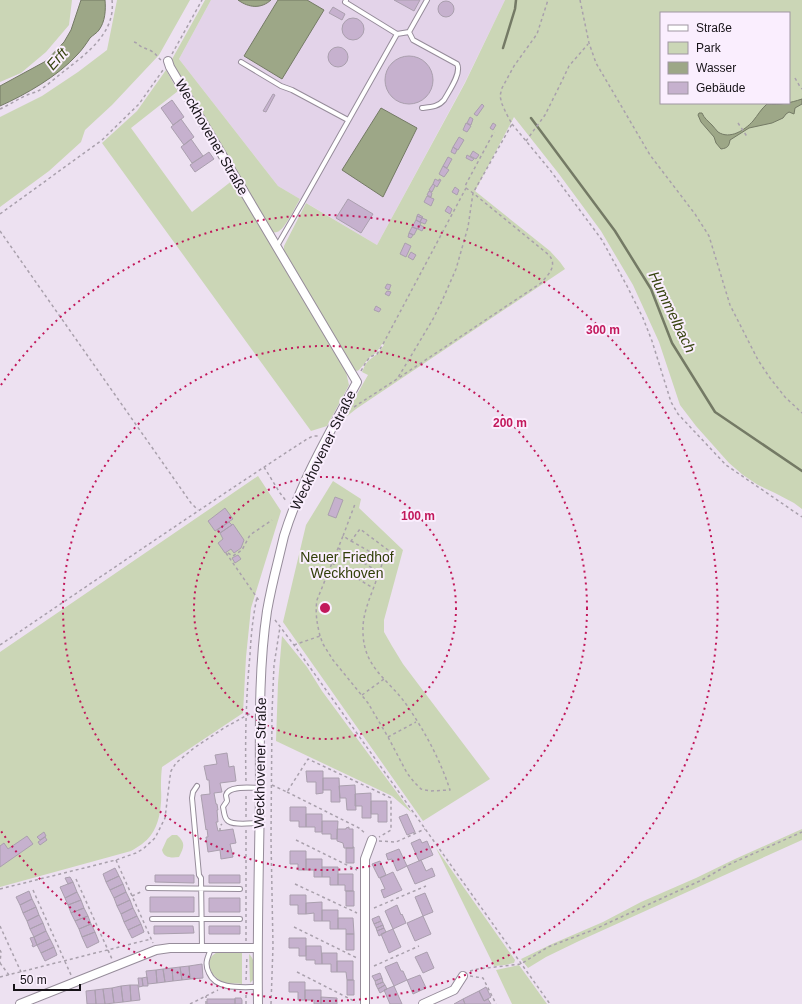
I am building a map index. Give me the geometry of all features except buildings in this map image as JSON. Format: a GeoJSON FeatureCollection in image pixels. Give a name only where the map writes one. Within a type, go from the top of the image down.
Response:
{"type":"FeatureCollection","features":[{"type":"Feature","properties":{"kind":"street","name":"Weckhovener Straße"},"geometry":{"type":"LineString","coordinates":[[167,64],[357,382],[327,437],[293,510],[284,537],[267,612],[260,708],[257,948],[258,1004]]}},
{"type":"Feature","properties":{"kind":"street"},"geometry":{"type":"LineString","coordinates":[[365,1004],[365,859],[372,840]]}},
{"type":"Feature","properties":{"kind":"street"},"geometry":{"type":"LineString","coordinates":[[20,1004],[156,950],[170,948],[257,948]]}},
{"type":"Feature","properties":{"kind":"street"},"geometry":{"type":"LineString","coordinates":[[423,1004],[454,990],[463,976]]}},
{"type":"Feature","properties":{"kind":"lane"},"geometry":{"type":"LineString","coordinates":[[409,32],[427,0]]}},
{"type":"Feature","properties":{"kind":"lane"},"geometry":{"type":"LineString","coordinates":[[344,1],[397,34],[409,32]]}},
{"type":"Feature","properties":{"kind":"lane"},"geometry":{"type":"LineString","coordinates":[[409,32],[413,40],[456,64],[458,67],[458,74],[444,100],[439,105],[422,108]]}},
{"type":"Feature","properties":{"kind":"lane"},"geometry":{"type":"LineString","coordinates":[[276,247],[397,34]]}},
{"type":"Feature","properties":{"kind":"lane"},"geometry":{"type":"LineString","coordinates":[[241,62],[281,86],[292,90],[348,120]]}},
{"type":"Feature","properties":{"kind":"lane"},"geometry":{"type":"LineString","coordinates":[[197,786],[192,798],[199,875],[201,878],[202,889],[202,948]]}},
{"type":"Feature","properties":{"kind":"lane"},"geometry":{"type":"LineString","coordinates":[[259,823],[232,823],[227,821],[223,807],[227,801],[226,796],[228,792],[232,789],[260,788]]}},
{"type":"Feature","properties":{"kind":"lane"},"geometry":{"type":"LineString","coordinates":[[148,888],[240,889]]}},
{"type":"Feature","properties":{"kind":"lane"},"geometry":{"type":"LineString","coordinates":[[152,919],[240,919]]}},
{"type":"Feature","properties":{"kind":"lane"},"geometry":{"type":"LineString","coordinates":[[211,948],[207,960],[208,971],[213,979],[227,986],[257,987]]}},
{"type":"Feature","properties":{"kind":"path"},"geometry":{"type":"LineString","coordinates":[[0,110],[39,90],[95,45],[104,33],[110,21],[112,0]]}},
{"type":"Feature","properties":{"kind":"path"},"geometry":{"type":"LineString","coordinates":[[0,214],[102,140],[140,104],[167,64],[202,0]]}},
{"type":"Feature","properties":{"kind":"path"},"geometry":{"type":"LineString","coordinates":[[548,0],[537,34],[514,66],[502,88],[500,96],[506,113],[512,124],[550,170],[602,240],[632,295],[648,330],[671,402],[678,414],[726,465],[802,517]]}},
{"type":"Feature","properties":{"kind":"path"},"geometry":{"type":"LineString","coordinates":[[580,0],[589,43],[596,63],[650,154],[695,214],[709,236],[730,304],[758,360],[785,397],[802,413]]}},
{"type":"Feature","properties":{"kind":"path"},"geometry":{"type":"LineString","coordinates":[[134,42],[154,52],[158,58],[167,64]]}},
{"type":"Feature","properties":{"kind":"path"},"geometry":{"type":"LineString","coordinates":[[526,141],[545,115],[569,66],[589,43]]}},
{"type":"Feature","properties":{"kind":"path"},"geometry":{"type":"LineString","coordinates":[[796,78],[802,89]]}},
{"type":"Feature","properties":{"kind":"path"},"geometry":{"type":"LineString","coordinates":[[738,123],[748,138]]}},
{"type":"Feature","properties":{"kind":"path"},"geometry":{"type":"LineString","coordinates":[[397,379],[433,319],[449,285],[456,269],[468,227],[473,193],[512,124]]}},
{"type":"Feature","properties":{"kind":"path"},"geometry":{"type":"LineString","coordinates":[[357,382],[366,362],[370,357],[377,354],[383,344],[494,132]]}},
{"type":"Feature","properties":{"kind":"path"},"geometry":{"type":"LineString","coordinates":[[341,412],[353,407],[397,379],[540,283],[549,274],[553,261],[550,255],[466,188]]}},
{"type":"Feature","properties":{"kind":"path"},"geometry":{"type":"LineString","coordinates":[[0,231],[198,511]]}},
{"type":"Feature","properties":{"kind":"path"},"geometry":{"type":"LineString","coordinates":[[0,645],[310,437],[327,437]]}},
{"type":"Feature","properties":{"kind":"path"},"geometry":{"type":"LineString","coordinates":[[264,467],[280,493],[293,510]]}},
{"type":"Feature","properties":{"kind":"path"},"geometry":{"type":"LineString","coordinates":[[352,540],[360,529],[388,550],[364,614],[363,632],[367,656],[375,669],[406,703],[428,739],[439,761],[450,790],[430,791],[421,789],[414,782],[407,773],[368,703],[333,660],[320,636],[315,609],[317,600],[355,504]]}},
{"type":"Feature","properties":{"kind":"path"},"geometry":{"type":"LineString","coordinates":[[272,520],[250,535],[242,550],[232,556],[226,553],[267,612],[294,644],[550,1004]]}},
{"type":"Feature","properties":{"kind":"path"},"geometry":{"type":"LineString","coordinates":[[343,536],[384,559]]}},
{"type":"Feature","properties":{"kind":"path"},"geometry":{"type":"LineString","coordinates":[[338,548],[379,572]]}},
{"type":"Feature","properties":{"kind":"path"},"geometry":{"type":"LineString","coordinates":[[332,563],[373,588]]}},
{"type":"Feature","properties":{"kind":"path"},"geometry":{"type":"LineString","coordinates":[[246,1004],[246,715],[251,638],[254,608],[257,597]]}},
{"type":"Feature","properties":{"kind":"path"},"geometry":{"type":"LineString","coordinates":[[271,1004],[273,946],[272,713],[274,665],[280,627]]}},
{"type":"Feature","properties":{"kind":"path"},"geometry":{"type":"LineString","coordinates":[[294,644],[320,636]]}},
{"type":"Feature","properties":{"kind":"path"},"geometry":{"type":"LineString","coordinates":[[362,695],[384,679]]}},
{"type":"Feature","properties":{"kind":"path"},"geometry":{"type":"LineString","coordinates":[[0,889],[116,860],[140,851],[155,838],[165,818],[171,771],[176,763],[209,738],[260,708]]}},
{"type":"Feature","properties":{"kind":"path"},"geometry":{"type":"LineString","coordinates":[[388,737],[417,721]]}},
{"type":"Feature","properties":{"kind":"path"},"geometry":{"type":"LineString","coordinates":[[287,792],[308,759],[391,798],[391,830],[372,840]]}},
{"type":"Feature","properties":{"kind":"path"},"geometry":{"type":"LineString","coordinates":[[272,785],[359,828],[372,840],[396,842],[426,829]]}},
{"type":"Feature","properties":{"kind":"path"},"geometry":{"type":"LineString","coordinates":[[220,826],[220,831]]}},
{"type":"Feature","properties":{"kind":"path"},"geometry":{"type":"LineString","coordinates":[[463,976],[470,971],[478,969],[521,964],[548,947],[593,930],[702,880],[728,865],[802,832]]}},
{"type":"Feature","properties":{"kind":"path"},"geometry":{"type":"LineString","coordinates":[[296,840],[365,874]]}},
{"type":"Feature","properties":{"kind":"path"},"geometry":{"type":"LineString","coordinates":[[116,860],[156,950]]}},
{"type":"Feature","properties":{"kind":"path"},"geometry":{"type":"LineString","coordinates":[[76,878],[115,966]]}},
{"type":"Feature","properties":{"kind":"path"},"geometry":{"type":"LineString","coordinates":[[295,884],[365,915],[426,886]]}},
{"type":"Feature","properties":{"kind":"path"},"geometry":{"type":"LineString","coordinates":[[132,896],[148,888]]}},
{"type":"Feature","properties":{"kind":"path"},"geometry":{"type":"LineString","coordinates":[[33,890],[74,983]]}},
{"type":"Feature","properties":{"kind":"path"},"geometry":{"type":"LineString","coordinates":[[0,926],[21,972]]}},
{"type":"Feature","properties":{"kind":"path"},"geometry":{"type":"LineString","coordinates":[[294,927],[365,966],[419,946]]}},
{"type":"Feature","properties":{"kind":"path"},"geometry":{"type":"LineString","coordinates":[[0,977],[151,939]]}},
{"type":"Feature","properties":{"kind":"path"},"geometry":{"type":"LineString","coordinates":[[0,950],[0,963],[9,975]]}},
{"type":"Feature","properties":{"kind":"path"},"geometry":{"type":"LineString","coordinates":[[297,972],[360,1004]]}},
{"type":"Feature","properties":{"kind":"path"},"geometry":{"type":"LineString","coordinates":[[463,976],[483,978],[496,1004]]}},
{"type":"Feature","properties":{"kind":"path"},"geometry":{"type":"LineString","coordinates":[[190,1004],[227,986]]}},
{"type":"Feature","properties":{"kind":"path"},"geometry":{"type":"LineString","coordinates":[[206,996],[206,1004]]}},
{"type":"Feature","properties":{"kind":"shaded area"},"geometry":{"type":"Polygon","coordinates":[[[211,0],[505,0],[465,82],[377,245],[278,186],[179,59],[211,0]]]}},
{"type":"Feature","properties":{"kind":"green space"},"geometry":{"type":"Polygon","coordinates":[[[0,0],[72,0],[69,25],[46,52],[21,73],[0,82],[0,0]]]}},
{"type":"Feature","properties":{"kind":"green space"},"geometry":{"type":"Polygon","coordinates":[[[117,0],[190,0],[159,55],[112,105],[85,130],[81,142],[49,171],[0,207],[0,117],[42,96],[78,72],[107,50],[117,0]]]}},
{"type":"Feature","properties":{"kind":"green space"},"geometry":{"type":"Polygon","coordinates":[[[205,0],[211,0],[179,59],[278,186],[300,199],[286,223],[277,232],[270,231],[171,61],[205,0]]]}},
{"type":"Feature","properties":{"kind":"green space"},"geometry":{"type":"Polygon","coordinates":[[[505,0],[802,0],[802,509],[794,503],[758,485],[743,475],[729,463],[696,426],[680,405],[659,342],[633,285],[601,231],[514,117],[475,191],[550,251],[565,269],[356,409],[346,417],[337,429],[368,375],[362,372],[365,365],[384,345],[382,344],[376,353],[370,357],[359,370],[355,370],[284,251],[284,246],[306,203],[377,245],[465,83],[505,0]]]}},
{"type":"Feature","properties":{"kind":"green space"},"geometry":{"type":"Polygon","coordinates":[[[166,70],[178,91],[131,128],[192,212],[233,180],[346,372],[349,385],[327,426],[311,431],[102,143],[137,111],[166,70]]]}},
{"type":"Feature","properties":{"kind":"green space"},"geometry":{"type":"Polygon","coordinates":[[[258,476],[281,511],[251,608],[246,657],[243,713],[162,767],[160,813],[154,830],[142,844],[131,851],[0,887],[0,652],[258,476]]]}},
{"type":"Feature","properties":{"kind":"green space","name":"Neuer Friedhof Weckhoven"},"geometry":{"type":"Polygon","coordinates":[[[333,481],[361,499],[359,508],[403,550],[384,620],[384,632],[403,664],[490,779],[423,821],[283,622],[306,525],[333,481]]]}},
{"type":"Feature","properties":{"kind":"green space"},"geometry":{"type":"Polygon","coordinates":[[[282,636],[307,667],[322,691],[412,813],[392,796],[276,741],[278,683],[282,636]]]}},
{"type":"Feature","properties":{"kind":"green space"},"geometry":{"type":"Polygon","coordinates":[[[802,829],[802,840],[579,941],[546,957],[528,968],[521,959],[603,922],[641,902],[802,829]]]}},
{"type":"Feature","properties":{"kind":"green space"},"geometry":{"type":"Polygon","coordinates":[[[172,835],[177,835],[183,843],[183,848],[179,857],[168,857],[164,855],[162,850],[167,839],[172,835]]]}},
{"type":"Feature","properties":{"kind":"green space"},"geometry":{"type":"Polygon","coordinates":[[[436,848],[515,960],[514,963],[494,966],[436,848]]]}},
{"type":"Feature","properties":{"kind":"green space"},"geometry":{"type":"Polygon","coordinates":[[[217,952],[242,952],[242,984],[226,983],[214,976],[209,964],[212,956],[217,952]]]}},
{"type":"Feature","properties":{"kind":"green space"},"geometry":{"type":"Polygon","coordinates":[[[249,954],[254,962],[254,979],[250,983],[249,954]]]}},
{"type":"Feature","properties":{"kind":"green space"},"geometry":{"type":"Polygon","coordinates":[[[519,965],[547,1004],[512,1004],[496,970],[519,965]]]}},
{"type":"Feature","properties":{"kind":"water","name":"Erft"},"geometry":{"type":"Polygon","coordinates":[[[81,0],[105,0],[105,16],[99,30],[90,38],[69,63],[51,77],[30,91],[0,106],[0,86],[46,61],[64,42],[71,30],[81,0]]]}},
{"type":"Feature","properties":{"kind":"water"},"geometry":{"type":"Polygon","coordinates":[[[238,0],[271,0],[263,5],[251,6],[238,0]]]}},
{"type":"Feature","properties":{"kind":"water"},"geometry":{"type":"Polygon","coordinates":[[[278,0],[307,0],[324,10],[282,79],[244,56],[278,0]]]}},
{"type":"Feature","properties":{"kind":"water"},"geometry":{"type":"Polygon","coordinates":[[[802,99],[802,104],[795,108],[794,114],[789,112],[783,118],[772,123],[749,128],[730,140],[727,147],[721,149],[716,143],[714,137],[701,122],[698,115],[699,113],[702,113],[718,132],[727,135],[742,131],[753,121],[767,104],[790,104],[790,102],[802,99]]]}},
{"type":"Feature","properties":{"kind":"water"},"geometry":{"type":"Polygon","coordinates":[[[381,108],[417,128],[383,197],[342,170],[381,108]]]}},
{"type":"Feature","properties":{"kind":"waterway","name":"Hummelbach"},"geometry":{"type":"LineString","coordinates":[[503,48],[515,9],[516,0]]}},
{"type":"Feature","properties":{"kind":"waterway","name":"Hummelbach"},"geometry":{"type":"LineString","coordinates":[[531,118],[615,231],[651,289],[672,343],[715,412],[802,471]]}}]}
